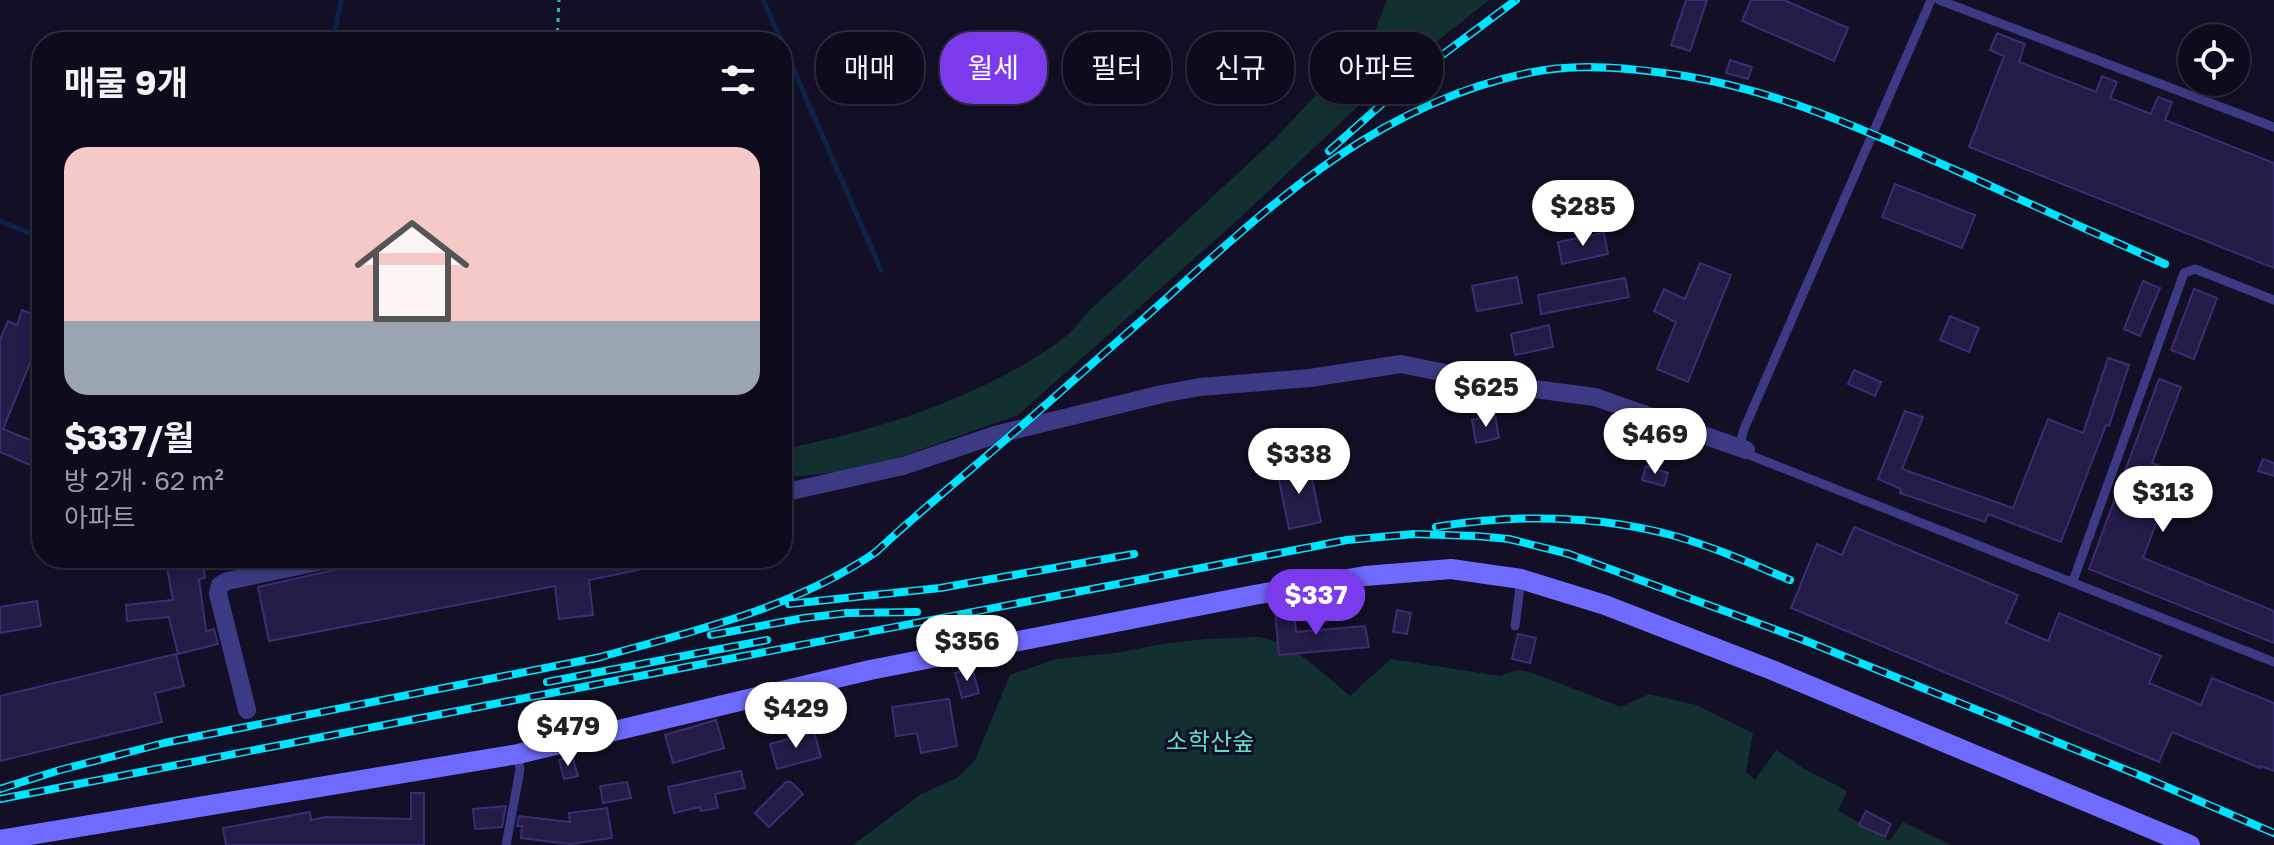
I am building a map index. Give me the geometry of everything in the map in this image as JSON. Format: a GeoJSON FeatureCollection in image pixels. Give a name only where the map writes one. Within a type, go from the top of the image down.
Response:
{"type":"FeatureCollection","features":[{"type":"Feature","properties":{"kind":"street"},"geometry":{"type":"LineString","coordinates":[[792,491],[903,466],[968,442],[1162,394],[1200,387],[1310,378],[1401,364],[1504,385],[1595,397],[1746,450]]}},
{"type":"Feature","properties":{"kind":"street"},"geometry":{"type":"LineString","coordinates":[[247,710],[218,594],[220,585],[289,568]]}},
{"type":"Feature","properties":{"kind":"street"},"geometry":{"type":"LineString","coordinates":[[0,840],[518,754],[870,670],[1254,595],[1365,576],[1420,570],[1463,570],[1521,579],[1582,597],[1772,670],[2190,845]]}},
{"type":"Feature","properties":{"kind":"lane"},"geometry":{"type":"LineString","coordinates":[[1931,0],[1744,429],[1741,440],[1746,450],[1767,462],[2274,662]]}},
{"type":"Feature","properties":{"kind":"lane"},"geometry":{"type":"LineString","coordinates":[[1939,0],[2274,127]]}},
{"type":"Feature","properties":{"kind":"lane"},"geometry":{"type":"LineString","coordinates":[[2073,581],[2184,273],[2195,269],[2274,300]]}},
{"type":"Feature","properties":{"kind":"lane"},"geometry":{"type":"LineString","coordinates":[[1515,626],[1521,579]]}},
{"type":"Feature","properties":{"kind":"lane"},"geometry":{"type":"LineString","coordinates":[[506,845],[520,770],[518,754]]}},
{"type":"Feature","properties":{"kind":"path"},"geometry":{"type":"LineString","coordinates":[[557,32],[559,0]]}},
{"type":"Feature","properties":{"kind":"green space"},"geometry":{"type":"Polygon","coordinates":[[[1387,0],[1489,0],[1443,36],[1443,32],[1374,32],[1387,0]]]}},
{"type":"Feature","properties":{"kind":"green space"},"geometry":{"type":"Polygon","coordinates":[[[1310,101],[1310,104],[1360,104],[1241,217],[1018,415],[866,469],[792,477],[792,447],[855,432],[930,408],[1002,377],[1065,337],[1090,310],[1276,138],[1310,101]]]}},
{"type":"Feature","properties":{"kind":"green space","name":"소학산숲"},"geometry":{"type":"Polygon","coordinates":[[[1257,637],[1295,652],[1350,696],[1391,659],[1500,676],[1517,670],[1530,672],[1621,707],[1649,694],[1696,705],[1753,733],[1746,771],[1755,780],[1776,750],[1847,791],[1838,810],[1889,841],[1903,822],[1951,845],[853,845],[921,794],[957,778],[975,760],[1010,675],[1056,659],[1206,639],[1257,637]]]}},
{"type":"Feature","properties":{"kind":"building"},"geometry":{"type":"Polygon","coordinates":[[[1686,0],[1707,0],[1690,51],[1671,45],[1686,0]]]}},
{"type":"Feature","properties":{"kind":"building"},"geometry":{"type":"Polygon","coordinates":[[[1751,0],[1784,0],[1848,28],[1834,61],[1742,21],[1751,0]]]}},
{"type":"Feature","properties":{"kind":"building"},"geometry":{"type":"Polygon","coordinates":[[[1997,33],[2025,44],[2019,62],[2096,92],[2102,76],[2117,82],[2110,98],[2151,114],[2158,97],[2172,102],[2165,120],[2274,163],[2274,268],[1969,147],[2004,56],[1990,50],[1997,33]]]}},
{"type":"Feature","properties":{"kind":"building"},"geometry":{"type":"Polygon","coordinates":[[[1730,60],[1752,67],[1748,79],[1726,73],[1730,60]]]}},
{"type":"Feature","properties":{"kind":"building"},"geometry":{"type":"Polygon","coordinates":[[[1895,184],[1975,215],[1962,248],[1882,217],[1895,184]]]}},
{"type":"Feature","properties":{"kind":"building"},"geometry":{"type":"Polygon","coordinates":[[[1604,233],[1608,254],[1562,264],[1558,242],[1604,233]]]}},
{"type":"Feature","properties":{"kind":"building"},"geometry":{"type":"Polygon","coordinates":[[[1700,263],[1731,275],[1688,382],[1657,369],[1676,322],[1654,311],[1664,289],[1685,299],[1700,263]]]}},
{"type":"Feature","properties":{"kind":"building"},"geometry":{"type":"Polygon","coordinates":[[[1517,277],[1522,303],[1477,311],[1472,286],[1517,277]]]}},
{"type":"Feature","properties":{"kind":"building"},"geometry":{"type":"Polygon","coordinates":[[[1625,278],[1629,297],[1541,314],[1538,295],[1625,278]]]}},
{"type":"Feature","properties":{"kind":"building"},"geometry":{"type":"Polygon","coordinates":[[[2143,281],[2160,288],[2140,336],[2124,329],[2143,281]]]}},
{"type":"Feature","properties":{"kind":"building"},"geometry":{"type":"Polygon","coordinates":[[[2194,289],[2217,298],[2194,359],[2171,350],[2194,289]]]}},
{"type":"Feature","properties":{"kind":"building"},"geometry":{"type":"Polygon","coordinates":[[[22,310],[32,314],[32,358],[3,429],[32,441],[32,466],[0,452],[0,340],[8,321],[17,325],[22,310]]]}},
{"type":"Feature","properties":{"kind":"building"},"geometry":{"type":"Polygon","coordinates":[[[1950,316],[1979,328],[1969,352],[1940,340],[1950,316]]]}},
{"type":"Feature","properties":{"kind":"building"},"geometry":{"type":"Polygon","coordinates":[[[1549,325],[1553,347],[1515,355],[1511,334],[1549,325]]]}},
{"type":"Feature","properties":{"kind":"building"},"geometry":{"type":"Polygon","coordinates":[[[2108,358],[2129,365],[2109,426],[2106,425],[2061,542],[1988,514],[1985,522],[1900,493],[1901,489],[1878,479],[1905,411],[1923,417],[1902,469],[2013,508],[2048,419],[2083,433],[2108,358]]]}},
{"type":"Feature","properties":{"kind":"building"},"geometry":{"type":"Polygon","coordinates":[[[1854,370],[1881,382],[1875,396],[1848,384],[1854,370]]]}},
{"type":"Feature","properties":{"kind":"building"},"geometry":{"type":"Polygon","coordinates":[[[2159,379],[2181,387],[2152,463],[2176,472],[2143,558],[2274,611],[2274,643],[2089,569],[2159,379]]]}},
{"type":"Feature","properties":{"kind":"building"},"geometry":{"type":"Polygon","coordinates":[[[1495,415],[1499,438],[1476,443],[1472,420],[1495,415]]]}},
{"type":"Feature","properties":{"kind":"building"},"geometry":{"type":"Polygon","coordinates":[[[2263,459],[2274,463],[2274,476],[2258,471],[2263,459]]]}},
{"type":"Feature","properties":{"kind":"building"},"geometry":{"type":"Polygon","coordinates":[[[1309,464],[1321,522],[1289,529],[1277,470],[1309,464]]]}},
{"type":"Feature","properties":{"kind":"building"},"geometry":{"type":"Polygon","coordinates":[[[1646,466],[1668,473],[1664,486],[1642,480],[1646,466]]]}},
{"type":"Feature","properties":{"kind":"building"},"geometry":{"type":"Polygon","coordinates":[[[1854,527],[2018,595],[2006,623],[2048,641],[2059,613],[2161,656],[2149,683],[2201,705],[2212,678],[2274,703],[2274,771],[2172,732],[2159,762],[1791,608],[1817,544],[1842,555],[1854,527]]]}},
{"type":"Feature","properties":{"kind":"building"},"geometry":{"type":"Polygon","coordinates":[[[167,568],[204,568],[205,578],[199,579],[206,631],[214,629],[218,644],[178,654],[169,617],[127,621],[126,605],[173,600],[167,568]]]}},
{"type":"Feature","properties":{"kind":"building"},"geometry":{"type":"Polygon","coordinates":[[[343,568],[648,568],[589,580],[593,615],[559,619],[555,586],[269,641],[258,587],[343,568]]]}},
{"type":"Feature","properties":{"kind":"building"},"geometry":{"type":"Polygon","coordinates":[[[37,601],[41,626],[0,633],[0,607],[37,601]]]}},
{"type":"Feature","properties":{"kind":"building"},"geometry":{"type":"Polygon","coordinates":[[[1294,610],[1296,632],[1365,626],[1369,647],[1279,655],[1275,612],[1294,610]]]}},
{"type":"Feature","properties":{"kind":"building"},"geometry":{"type":"Polygon","coordinates":[[[1397,610],[1411,613],[1407,634],[1393,632],[1397,610]]]}},
{"type":"Feature","properties":{"kind":"building"},"geometry":{"type":"Polygon","coordinates":[[[1518,634],[1536,638],[1530,663],[1512,659],[1518,634]]]}},
{"type":"Feature","properties":{"kind":"building"},"geometry":{"type":"Polygon","coordinates":[[[176,654],[184,686],[155,693],[162,722],[0,761],[0,696],[176,654]]]}},
{"type":"Feature","properties":{"kind":"building"},"geometry":{"type":"Polygon","coordinates":[[[972,668],[979,693],[962,698],[955,673],[972,668]]]}},
{"type":"Feature","properties":{"kind":"building"},"geometry":{"type":"Polygon","coordinates":[[[949,699],[957,746],[921,753],[917,733],[896,736],[892,707],[949,699]]]}},
{"type":"Feature","properties":{"kind":"building"},"geometry":{"type":"Polygon","coordinates":[[[589,704],[592,723],[533,735],[529,716],[589,704]]]}},
{"type":"Feature","properties":{"kind":"building"},"geometry":{"type":"Polygon","coordinates":[[[716,720],[724,748],[673,763],[665,735],[716,720]]]}},
{"type":"Feature","properties":{"kind":"building"},"geometry":{"type":"Polygon","coordinates":[[[814,732],[821,757],[777,769],[770,744],[814,732]]]}},
{"type":"Feature","properties":{"kind":"building"},"geometry":{"type":"Polygon","coordinates":[[[572,756],[578,776],[564,779],[559,760],[572,756]]]}},
{"type":"Feature","properties":{"kind":"building"},"geometry":{"type":"Polygon","coordinates":[[[741,771],[745,788],[715,794],[718,808],[701,811],[700,807],[674,813],[668,787],[741,771]]]}},
{"type":"Feature","properties":{"kind":"building"},"geometry":{"type":"Polygon","coordinates":[[[627,782],[631,798],[603,803],[600,786],[627,782]]]}},
{"type":"Feature","properties":{"kind":"building"},"geometry":{"type":"Polygon","coordinates":[[[786,782],[791,782],[803,794],[769,827],[755,813],[786,782]]]}},
{"type":"Feature","properties":{"kind":"building"},"geometry":{"type":"Polygon","coordinates":[[[411,793],[424,793],[424,845],[226,845],[223,828],[310,812],[311,820],[326,817],[411,819],[411,793]]]}},
{"type":"Feature","properties":{"kind":"building"},"geometry":{"type":"Polygon","coordinates":[[[506,806],[502,827],[475,829],[473,809],[506,806]]]}},
{"type":"Feature","properties":{"kind":"building"},"geometry":{"type":"Polygon","coordinates":[[[607,808],[612,838],[570,844],[521,838],[522,826],[517,826],[519,816],[570,822],[569,813],[607,808]]]}},
{"type":"Feature","properties":{"kind":"building"},"geometry":{"type":"Polygon","coordinates":[[[1866,811],[1891,824],[1885,837],[1859,825],[1866,811]]]}},
{"type":"Feature","properties":{"kind":"waterway"},"geometry":{"type":"LineString","coordinates":[[335,32],[341,0]]}},
{"type":"Feature","properties":{"kind":"waterway"},"geometry":{"type":"LineString","coordinates":[[763,0],[777,32]]}},
{"type":"Feature","properties":{"kind":"waterway"},"geometry":{"type":"LineString","coordinates":[[792,66],[881,270]]}},
{"type":"Feature","properties":{"kind":"waterway"},"geometry":{"type":"LineString","coordinates":[[0,221],[32,234]]}},
{"type":"Feature","properties":{"kind":"railway"},"geometry":{"type":"LineString","coordinates":[[1329,151],[1410,79],[1516,0]]}},
{"type":"Feature","properties":{"kind":"railway"},"geometry":{"type":"LineString","coordinates":[[593,659],[776,604],[844,572],[876,552],[1263,213],[1310,176],[1411,113],[1467,90],[1528,73],[1586,67],[1626,69],[1720,83],[1788,102],[1888,141],[2165,264]]}},
{"type":"Feature","properties":{"kind":"railway"},"geometry":{"type":"LineString","coordinates":[[1436,527],[1525,519],[1616,524],[1690,540],[1790,580]]}},
{"type":"Feature","properties":{"kind":"railway"},"geometry":{"type":"LineString","coordinates":[[0,799],[1347,540],[1414,534],[1509,539],[1569,554],[1801,639],[2139,775],[2274,833]]}},
{"type":"Feature","properties":{"kind":"railway"},"geometry":{"type":"LineString","coordinates":[[789,604],[940,588],[1134,554]]}},
{"type":"Feature","properties":{"kind":"railway"},"geometry":{"type":"LineString","coordinates":[[711,635],[847,613],[917,612]]}},
{"type":"Feature","properties":{"kind":"railway"},"geometry":{"type":"LineString","coordinates":[[547,682],[767,640]]}},
{"type":"Feature","properties":{"kind":"railway"},"geometry":{"type":"LineString","coordinates":[[0,789],[164,743],[601,657]]}}]}
